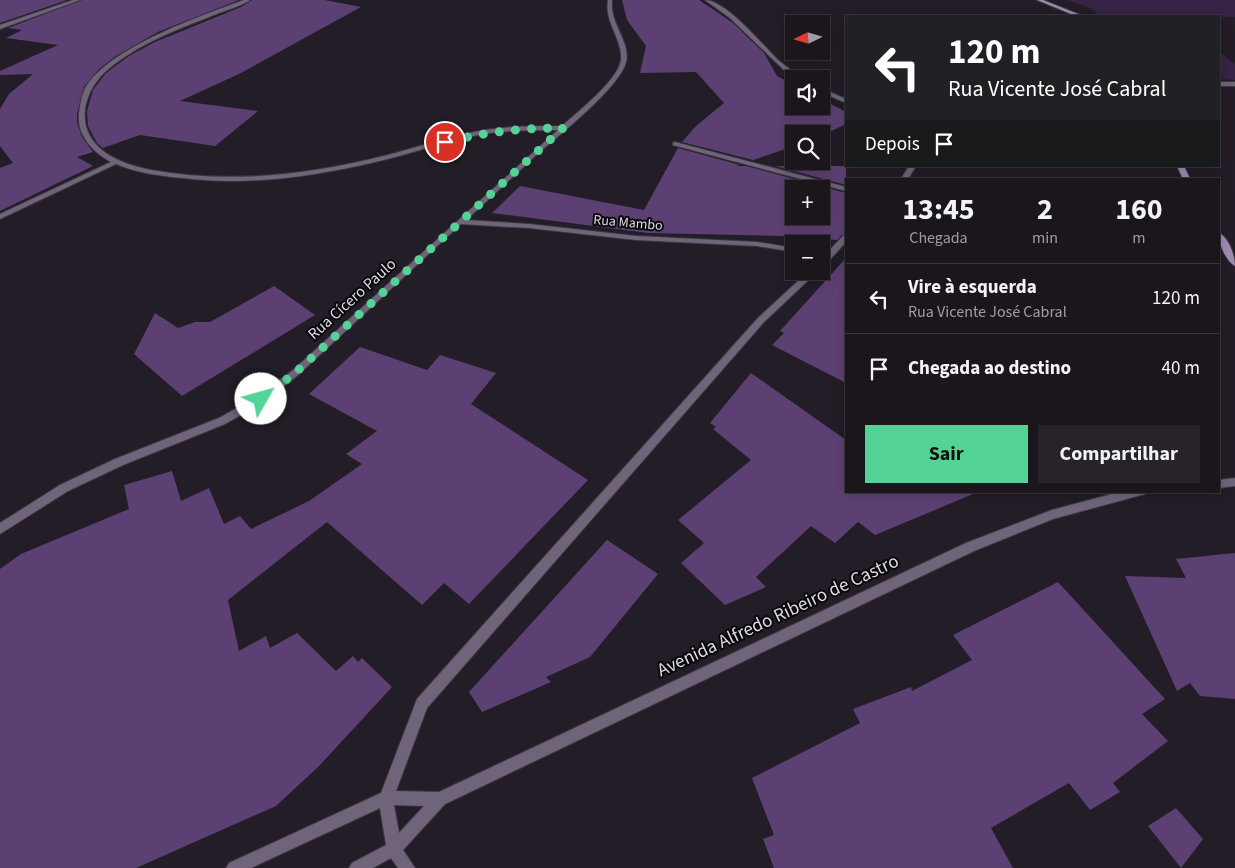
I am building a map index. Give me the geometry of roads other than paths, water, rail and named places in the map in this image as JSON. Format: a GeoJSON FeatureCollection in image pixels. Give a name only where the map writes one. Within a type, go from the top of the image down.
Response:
{"type":"FeatureCollection","features":[{"type":"Feature","properties":{"kind":"main road"},"geometry":{"type":"LineString","coordinates":[[1039,0],[1077,15]]}},
{"type":"Feature","properties":{"kind":"main road"},"geometry":{"type":"LineString","coordinates":[[1220,237],[1235,264]]}},
{"type":"Feature","properties":{"kind":"street"},"geometry":{"type":"LineString","coordinates":[[0,27],[78,0]]}},
{"type":"Feature","properties":{"kind":"street"},"geometry":{"type":"LineString","coordinates":[[248,0],[168,33],[108,66],[89,86],[81,113],[84,133],[94,148],[115,162],[149,172],[184,177],[250,179],[330,170],[479,134],[520,128],[563,128]]}},
{"type":"Feature","properties":{"kind":"street","name":"Rua Cícero Paulo"},"geometry":{"type":"LineString","coordinates":[[0,530],[64,488],[119,462],[222,421],[261,399],[295,373],[563,128],[616,77],[623,65],[626,54],[618,38],[608,6],[610,0]]}},
{"type":"Feature","properties":{"kind":"street"},"geometry":{"type":"LineString","coordinates":[[707,0],[754,37],[787,70]]}},
{"type":"Feature","properties":{"kind":"street"},"geometry":{"type":"LineString","coordinates":[[1220,84],[1235,84]]}},
{"type":"Feature","properties":{"kind":"street"},"geometry":{"type":"LineString","coordinates":[[830,94],[845,101]]}},
{"type":"Feature","properties":{"kind":"street"},"geometry":{"type":"LineString","coordinates":[[675,144],[845,189]]}},
{"type":"Feature","properties":{"kind":"street"},"geometry":{"type":"LineString","coordinates":[[0,217],[115,162]]}},
{"type":"Feature","properties":{"kind":"street"},"geometry":{"type":"LineString","coordinates":[[905,178],[912,167]]}},
{"type":"Feature","properties":{"kind":"street","name":"Rua Mambo"},"geometry":{"type":"LineString","coordinates":[[460,222],[529,226],[636,238],[757,244],[785,249]]}},
{"type":"Feature","properties":{"kind":"street"},"geometry":{"type":"LineString","coordinates":[[830,252],[845,239]]}},
{"type":"Feature","properties":{"kind":"street"},"geometry":{"type":"LineString","coordinates":[[407,868],[394,849],[386,798],[422,704],[761,320],[804,280]]}},
{"type":"Feature","properties":{"kind":"street"},"geometry":{"type":"LineString","coordinates":[[1220,484],[1235,482]]}},
{"type":"Feature","properties":{"kind":"street","name":"Avenida Alfredo Ribeiro de Castro"},"geometry":{"type":"LineString","coordinates":[[356,868],[394,849],[440,798],[970,548],[1052,515],[1134,493]]}},
{"type":"Feature","properties":{"kind":"street","name":"Avenida Alfredo Ribeiro de Castro"},"geometry":{"type":"LineString","coordinates":[[234,868],[386,798],[440,798]]}}]}
